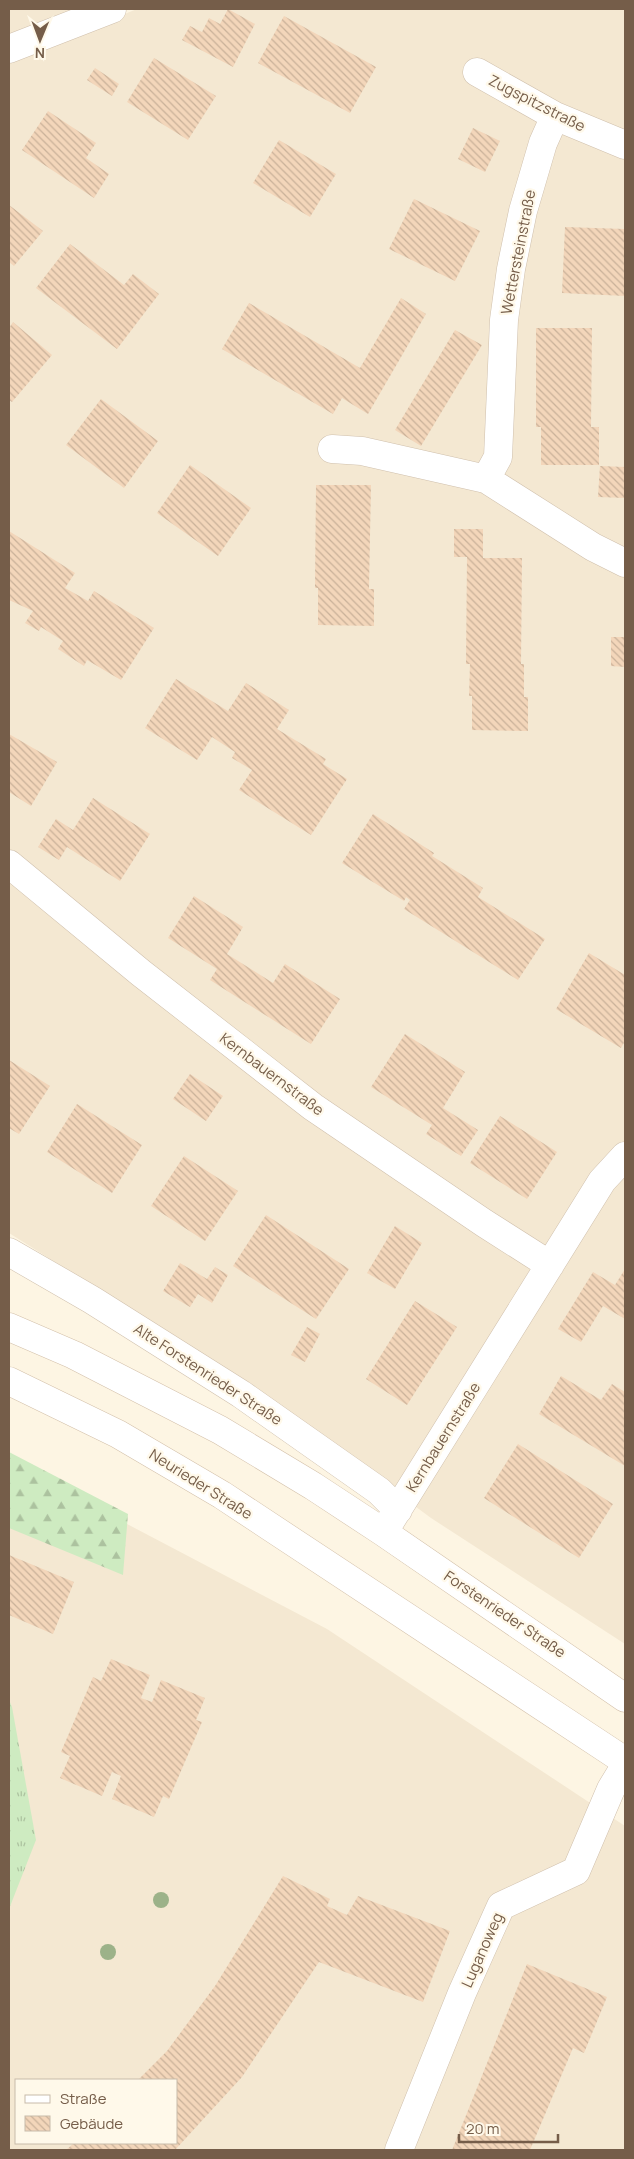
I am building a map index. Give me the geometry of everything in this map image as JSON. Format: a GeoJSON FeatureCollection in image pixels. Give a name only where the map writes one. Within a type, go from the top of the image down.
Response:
{"type":"FeatureCollection","features":[{"type":"Feature","properties":{"kind":"street"},"geometry":{"type":"LineString","coordinates":[[9,49],[112,9]]}},
{"type":"Feature","properties":{"kind":"street","name":"Zugspitzstraße"},"geometry":{"type":"LineString","coordinates":[[477,72],[555,116],[625,145]]}},
{"type":"Feature","properties":{"kind":"street","name":"Wettersteinstraße"},"geometry":{"type":"LineString","coordinates":[[486,479],[498,457],[504,320],[511,269],[523,210],[543,143],[555,116]]}},
{"type":"Feature","properties":{"kind":"street"},"geometry":{"type":"LineString","coordinates":[[332,449],[362,451],[486,479],[593,546],[625,563]]}},
{"type":"Feature","properties":{"kind":"street","name":"Kernbauernstraße"},"geometry":{"type":"LineString","coordinates":[[9,864],[141,973],[313,1107],[484,1223],[550,1265]]}},
{"type":"Feature","properties":{"kind":"street","name":"Kernbauernstraße"},"geometry":{"type":"LineString","coordinates":[[383,1532],[602,1181],[625,1156]]}},
{"type":"Feature","properties":{"kind":"street","name":"Alte Forstenrieder Straße"},"geometry":{"type":"LineString","coordinates":[[9,1252],[92,1300],[241,1394],[379,1491],[398,1510]]}},
{"type":"Feature","properties":{"kind":"street"},"geometry":{"type":"LineString","coordinates":[[9,1327],[74,1355],[220,1430],[313,1486],[383,1532]]}},
{"type":"Feature","properties":{"kind":"street","name":"Neurieder Straße"},"geometry":{"type":"LineString","coordinates":[[9,1380],[118,1434],[222,1495],[625,1761]]}},
{"type":"Feature","properties":{"kind":"street","name":"Forstenrieder Straße"},"geometry":{"type":"LineString","coordinates":[[383,1532],[625,1698]]}},
{"type":"Feature","properties":{"kind":"street","name":"Luganoweg"},"geometry":{"type":"LineString","coordinates":[[399,2150],[462,1993],[501,1906],[576,1871],[611,1789],[625,1766]]}},
{"type":"Feature","properties":{"kind":"shaded area"},"geometry":{"type":"Polygon","coordinates":[[[9,9],[85,9],[9,39],[9,9]]]}},
{"type":"Feature","properties":{"kind":"shaded area"},"geometry":{"type":"Polygon","coordinates":[[[137,9],[625,9],[625,1644],[431,1518],[258,1390],[9,1233],[9,61],[137,9]]]}},
{"type":"Feature","properties":{"kind":"shaded area"},"geometry":{"type":"Polygon","coordinates":[[[9,1462],[327,1629],[625,1826],[625,2150],[9,2150],[9,1462]]]}},
{"type":"Feature","properties":{"kind":"green space"},"geometry":{"type":"Polygon","coordinates":[[[9,1452],[128,1514],[123,1575],[9,1528],[9,1452]]]}},
{"type":"Feature","properties":{"kind":"green space"},"geometry":{"type":"Polygon","coordinates":[[[9,1700],[12,1707],[36,1840],[9,1909],[9,1700]]]}},
{"type":"Feature","properties":{"kind":"building"},"geometry":{"type":"Polygon","coordinates":[[[228,9],[255,24],[233,67],[182,40],[190,26],[202,32],[209,18],[220,24],[228,9]]]}},
{"type":"Feature","properties":{"kind":"building"},"geometry":{"type":"Polygon","coordinates":[[[284,16],[376,67],[350,113],[258,63],[284,16]]]}},
{"type":"Feature","properties":{"kind":"building"},"geometry":{"type":"Polygon","coordinates":[[[154,58],[216,96],[188,140],[127,102],[154,58]]]}},
{"type":"Feature","properties":{"kind":"building"},"geometry":{"type":"Polygon","coordinates":[[[95,68],[119,84],[112,96],[87,80],[95,68]]]}},
{"type":"Feature","properties":{"kind":"building"},"geometry":{"type":"Polygon","coordinates":[[[48,111],[96,143],[86,158],[109,174],[94,198],[22,150],[48,111]]]}},
{"type":"Feature","properties":{"kind":"building"},"geometry":{"type":"Polygon","coordinates":[[[473,128],[500,141],[485,172],[458,159],[473,128]]]}},
{"type":"Feature","properties":{"kind":"building"},"geometry":{"type":"Polygon","coordinates":[[[279,140],[336,174],[310,217],[253,183],[279,140]]]}},
{"type":"Feature","properties":{"kind":"building"},"geometry":{"type":"Polygon","coordinates":[[[414,199],[480,231],[455,281],[389,249],[414,199]]]}},
{"type":"Feature","properties":{"kind":"building"},"geometry":{"type":"Polygon","coordinates":[[[9,205],[43,231],[14,266],[9,262],[9,205]]]}},
{"type":"Feature","properties":{"kind":"building"},"geometry":{"type":"Polygon","coordinates":[[[565,227],[625,229],[625,296],[562,293],[565,227]]]}},
{"type":"Feature","properties":{"kind":"building"},"geometry":{"type":"Polygon","coordinates":[[[70,244],[124,285],[133,274],[159,294],[117,349],[36,288],[70,244]]]}},
{"type":"Feature","properties":{"kind":"building"},"geometry":{"type":"Polygon","coordinates":[[[401,298],[426,314],[368,414],[342,398],[333,414],[222,349],[249,303],[360,368],[401,298]]]}},
{"type":"Feature","properties":{"kind":"building"},"geometry":{"type":"Polygon","coordinates":[[[13,322],[52,355],[12,402],[9,400],[9,328],[13,322]]]}},
{"type":"Feature","properties":{"kind":"building"},"geometry":{"type":"Polygon","coordinates":[[[536,328],[592,328],[591,427],[599,427],[599,465],[541,465],[541,427],[536,427],[536,328]]]}},
{"type":"Feature","properties":{"kind":"building"},"geometry":{"type":"Polygon","coordinates":[[[455,330],[482,345],[421,446],[395,430],[455,330]]]}},
{"type":"Feature","properties":{"kind":"building"},"geometry":{"type":"Polygon","coordinates":[[[101,399],[158,441],[124,488],[66,445],[101,399]]]}},
{"type":"Feature","properties":{"kind":"building"},"geometry":{"type":"Polygon","coordinates":[[[190,465],[251,508],[218,556],[157,513],[190,465]]]}},
{"type":"Feature","properties":{"kind":"building"},"geometry":{"type":"Polygon","coordinates":[[[600,466],[625,467],[625,498],[598,497],[600,466]]]}},
{"type":"Feature","properties":{"kind":"building"},"geometry":{"type":"Polygon","coordinates":[[[316,485],[371,485],[369,589],[374,589],[374,626],[318,625],[318,588],[315,588],[316,485]]]}},
{"type":"Feature","properties":{"kind":"building"},"geometry":{"type":"Polygon","coordinates":[[[454,529],[483,529],[483,558],[522,558],[521,664],[524,664],[524,697],[528,697],[528,731],[472,730],[472,696],[469,696],[470,664],[466,664],[467,557],[454,557],[454,529]]]}},
{"type":"Feature","properties":{"kind":"building"},"geometry":{"type":"Polygon","coordinates":[[[9,531],[75,573],[65,588],[88,601],[94,591],[154,628],[121,680],[87,660],[84,666],[58,649],[63,641],[41,627],[39,631],[25,623],[33,611],[9,600],[9,531]]]}},
{"type":"Feature","properties":{"kind":"building"},"geometry":{"type":"Polygon","coordinates":[[[611,637],[625,637],[625,667],[611,666],[611,637]]]}},
{"type":"Feature","properties":{"kind":"building"},"geometry":{"type":"Polygon","coordinates":[[[176,679],[228,711],[246,683],[289,710],[277,729],[326,759],[323,764],[347,779],[311,835],[239,790],[252,770],[232,758],[235,752],[212,737],[197,760],[145,728],[176,679]]]}},
{"type":"Feature","properties":{"kind":"building"},"geometry":{"type":"Polygon","coordinates":[[[9,734],[57,762],[31,806],[9,792],[9,734]]]}},
{"type":"Feature","properties":{"kind":"building"},"geometry":{"type":"Polygon","coordinates":[[[93,798],[150,834],[120,881],[67,847],[59,860],[38,847],[56,819],[73,830],[93,798]]]}},
{"type":"Feature","properties":{"kind":"building"},"geometry":{"type":"Polygon","coordinates":[[[373,814],[434,853],[432,856],[483,888],[478,897],[545,939],[518,980],[404,909],[410,900],[406,897],[404,901],[342,863],[373,814]]]}},
{"type":"Feature","properties":{"kind":"building"},"geometry":{"type":"Polygon","coordinates":[[[194,896],[243,927],[227,954],[273,983],[285,964],[340,999],[311,1044],[210,980],[217,969],[168,938],[194,896]]]}},
{"type":"Feature","properties":{"kind":"building"},"geometry":{"type":"Polygon","coordinates":[[[589,953],[625,975],[625,1041],[621,1048],[556,1009],[589,953]]]}},
{"type":"Feature","properties":{"kind":"building"},"geometry":{"type":"Polygon","coordinates":[[[405,1034],[465,1072],[443,1108],[478,1130],[461,1156],[426,1134],[432,1125],[371,1087],[405,1034]]]}},
{"type":"Feature","properties":{"kind":"building"},"geometry":{"type":"Polygon","coordinates":[[[9,1060],[50,1086],[19,1134],[9,1128],[9,1060]]]}},
{"type":"Feature","properties":{"kind":"building"},"geometry":{"type":"Polygon","coordinates":[[[190,1074],[223,1096],[206,1121],[173,1099],[190,1074]]]}},
{"type":"Feature","properties":{"kind":"building"},"geometry":{"type":"Polygon","coordinates":[[[77,1104],[142,1145],[112,1193],[47,1152],[77,1104]]]}},
{"type":"Feature","properties":{"kind":"building"},"geometry":{"type":"Polygon","coordinates":[[[500,1116],[557,1152],[527,1199],[470,1163],[500,1116]]]}},
{"type":"Feature","properties":{"kind":"building"},"geometry":{"type":"Polygon","coordinates":[[[184,1156],[238,1191],[205,1241],[151,1206],[184,1156]]]}},
{"type":"Feature","properties":{"kind":"building"},"geometry":{"type":"Polygon","coordinates":[[[266,1215],[349,1269],[316,1319],[233,1266],[266,1215]]]}},
{"type":"Feature","properties":{"kind":"building"},"geometry":{"type":"Polygon","coordinates":[[[395,1226],[422,1243],[395,1289],[367,1273],[395,1226]]]}},
{"type":"Feature","properties":{"kind":"building"},"geometry":{"type":"Polygon","coordinates":[[[180,1263],[207,1279],[215,1267],[228,1275],[212,1303],[198,1294],[190,1307],[163,1291],[180,1263]]]}},
{"type":"Feature","properties":{"kind":"building"},"geometry":{"type":"Polygon","coordinates":[[[625,1269],[625,1319],[603,1306],[581,1342],[558,1329],[593,1272],[615,1285],[625,1269]]]}},
{"type":"Feature","properties":{"kind":"building"},"geometry":{"type":"Polygon","coordinates":[[[415,1301],[457,1327],[407,1405],[366,1379],[415,1301]]]}},
{"type":"Feature","properties":{"kind":"building"},"geometry":{"type":"Polygon","coordinates":[[[307,1327],[320,1334],[305,1362],[291,1355],[307,1327]]]}},
{"type":"Feature","properties":{"kind":"building"},"geometry":{"type":"Polygon","coordinates":[[[561,1376],[601,1400],[612,1384],[625,1392],[625,1466],[539,1414],[561,1376]]]}},
{"type":"Feature","properties":{"kind":"building"},"geometry":{"type":"Polygon","coordinates":[[[518,1444],[613,1504],[579,1558],[484,1498],[518,1444]]]}},
{"type":"Feature","properties":{"kind":"building"},"geometry":{"type":"Polygon","coordinates":[[[9,1555],[74,1582],[53,1634],[9,1615],[9,1555]]]}},
{"type":"Feature","properties":{"kind":"building"},"geometry":{"type":"Polygon","coordinates":[[[111,1659],[150,1675],[141,1698],[152,1702],[161,1680],[205,1698],[196,1720],[202,1722],[169,1799],[163,1796],[154,1817],[112,1799],[121,1776],[112,1772],[102,1796],[60,1778],[70,1756],[61,1752],[93,1677],[101,1681],[111,1659]]]}},
{"type":"Feature","properties":{"kind":"building"},"geometry":{"type":"Polygon","coordinates":[[[283,1876],[330,1899],[327,1906],[347,1915],[358,1896],[450,1931],[423,2002],[319,1962],[242,2077],[175,2150],[66,2150],[73,2144],[178,2144],[178,2079],[139,2079],[167,2051],[215,1986],[283,1876]]]}},
{"type":"Feature","properties":{"kind":"building"},"geometry":{"type":"Polygon","coordinates":[[[527,1964],[607,1997],[584,2053],[573,2048],[530,2150],[452,2150],[527,1964]]]}}]}
